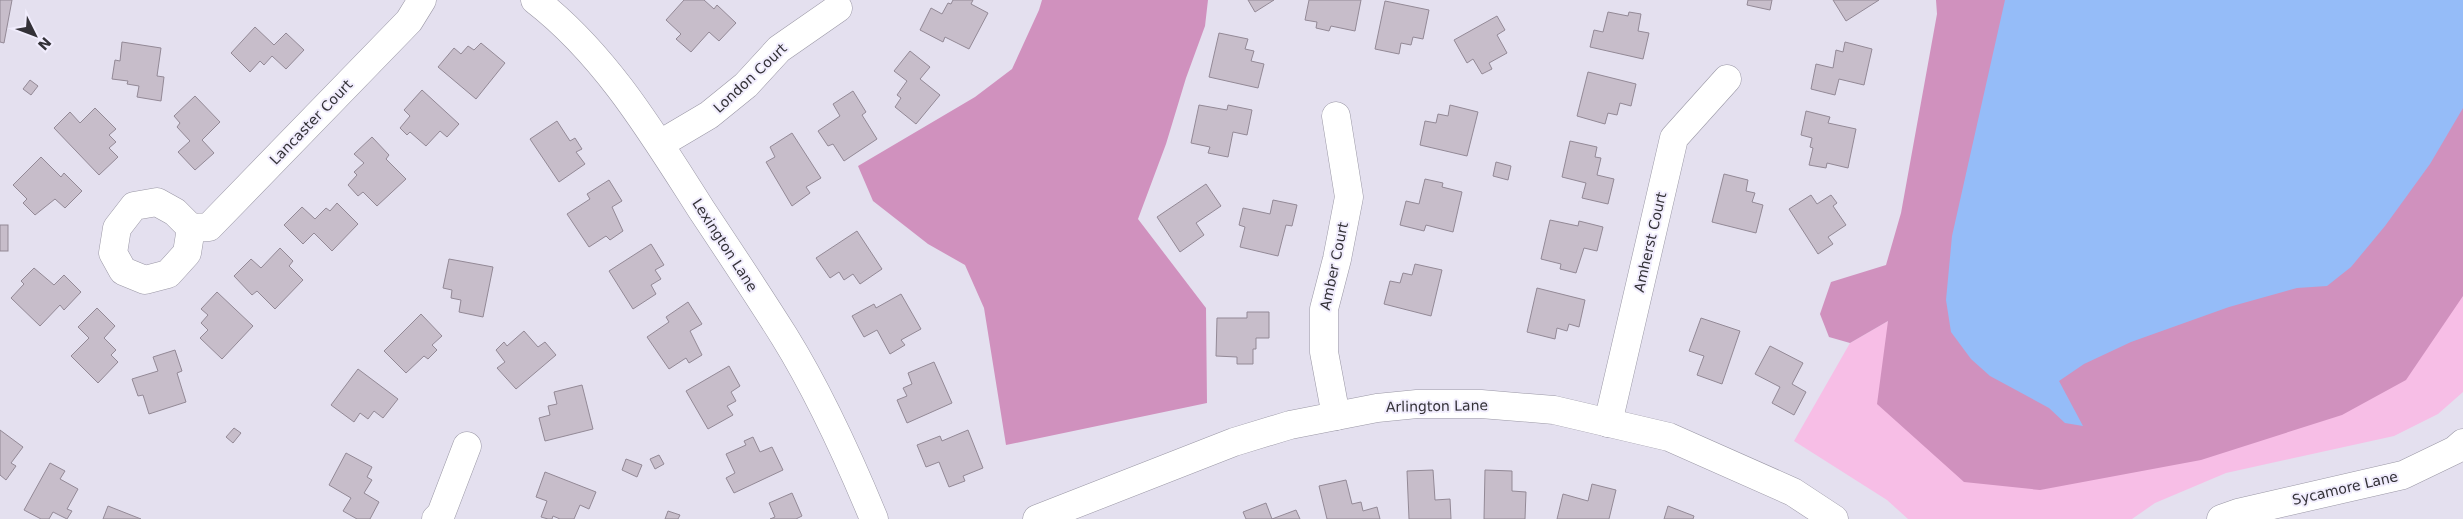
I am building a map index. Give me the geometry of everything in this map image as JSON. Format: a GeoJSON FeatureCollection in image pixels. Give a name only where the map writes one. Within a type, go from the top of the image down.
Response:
{"type":"FeatureCollection","features":[{"type":"Feature","properties":{"kind":"street","name":"Lancaster Court"},"geometry":{"type":"LineString","coordinates":[[191,228],[209,227],[409,21],[422,0]]}},
{"type":"Feature","properties":{"kind":"street","name":"Lexington Lane"},"geometry":{"type":"LineString","coordinates":[[534,0],[581,40],[611,75],[660,144],[784,337],[826,412],[853,467],[874,519]]}},
{"type":"Feature","properties":{"kind":"street","name":"London Court"},"geometry":{"type":"LineString","coordinates":[[660,144],[709,115],[746,85],[779,48],[838,8]]}},
{"type":"Feature","properties":{"kind":"street","name":"Amherst Court"},"geometry":{"type":"LineString","coordinates":[[1608,423],[1674,138],[1727,79]]}},
{"type":"Feature","properties":{"kind":"street","name":"Amber Court"},"geometry":{"type":"LineString","coordinates":[[1336,116],[1349,197],[1337,259],[1324,309],[1324,352],[1336,416]]}},
{"type":"Feature","properties":{"kind":"street","name":"Arlington Lane"},"geometry":{"type":"LineString","coordinates":[[1037,519],[1234,442],[1290,425],[1377,408],[1417,404],[1481,404],[1554,410],[1669,437],[1793,492],[1834,519]]}},
{"type":"Feature","properties":{"kind":"street","name":"Sycamore Lane"},"geometry":{"type":"LineString","coordinates":[[2221,519],[2238,513],[2402,475],[2456,450],[2463,444]]}},
{"type":"Feature","properties":{"kind":"street"},"geometry":{"type":"LineString","coordinates":[[436,519],[441,514],[467,446]]}},
{"type":"Feature","properties":{"kind":"shaded area"},"geometry":{"type":"Polygon","coordinates":[[[1042,0],[1208,0],[1205,26],[1186,78],[1166,144],[1138,219],[1206,308],[1207,403],[1006,445],[984,308],[965,265],[928,244],[873,201],[858,166],[975,97],[1012,69],[1042,0]]]}},
{"type":"Feature","properties":{"kind":"shaded area"},"geometry":{"type":"Polygon","coordinates":[[[1936,0],[2463,0],[2463,296],[2406,380],[2342,415],[2201,460],[2040,490],[1964,482],[1877,404],[1888,321],[1850,343],[1829,337],[1820,314],[1831,282],[1886,265],[1901,213],[1937,14],[1936,0]]]}},
{"type":"Feature","properties":{"kind":"shaded area"},"geometry":{"type":"Polygon","coordinates":[[[2463,107],[2463,392],[2438,414],[2394,436],[2226,473],[2155,503],[2132,519],[1908,519],[1887,500],[1794,441],[1850,343],[1888,321],[2463,107]]]}},
{"type":"Feature","properties":{"kind":"water"},"geometry":{"type":"Polygon","coordinates":[[[2005,0],[2463,0],[2463,108],[2430,164],[2385,226],[2351,267],[2327,286],[2297,288],[2229,307],[2131,342],[2084,364],[2059,381],[2083,426],[2065,423],[2049,408],[1990,376],[1971,359],[1951,332],[1946,300],[1952,236],[2005,0]]]}},
{"type":"Feature","properties":{"kind":"building"},"geometry":{"type":"Polygon","coordinates":[[[0,0],[12,0],[4,43],[0,42],[0,0]]]}},
{"type":"Feature","properties":{"kind":"building"},"geometry":{"type":"Polygon","coordinates":[[[684,0],[704,0],[714,9],[717,5],[736,23],[719,41],[709,32],[691,52],[676,39],[681,34],[666,20],[684,0]]]}},
{"type":"Feature","properties":{"kind":"building"},"geometry":{"type":"Polygon","coordinates":[[[953,0],[973,0],[971,4],[988,13],[969,49],[945,37],[943,42],[920,30],[931,8],[942,14],[948,3],[951,4],[953,0]]]}},
{"type":"Feature","properties":{"kind":"building"},"geometry":{"type":"Polygon","coordinates":[[[1248,0],[1274,0],[1255,12],[1248,0]]]}},
{"type":"Feature","properties":{"kind":"building"},"geometry":{"type":"Polygon","coordinates":[[[1309,0],[1361,0],[1355,31],[1331,26],[1329,31],[1316,28],[1317,22],[1305,20],[1309,0]]]}},
{"type":"Feature","properties":{"kind":"building"},"geometry":{"type":"Polygon","coordinates":[[[1748,0],[1772,0],[1770,10],[1747,5],[1748,0]]]}},
{"type":"Feature","properties":{"kind":"building"},"geometry":{"type":"Polygon","coordinates":[[[1833,0],[1879,0],[1846,21],[1833,0]]]}},
{"type":"Feature","properties":{"kind":"building"},"geometry":{"type":"Polygon","coordinates":[[[1385,1],[1429,10],[1423,39],[1413,37],[1411,45],[1401,43],[1399,54],[1375,49],[1385,1]]]}},
{"type":"Feature","properties":{"kind":"building"},"geometry":{"type":"Polygon","coordinates":[[[1608,12],[1628,16],[1629,12],[1641,14],[1638,31],[1649,33],[1643,59],[1590,47],[1594,30],[1603,32],[1608,12]]]}},
{"type":"Feature","properties":{"kind":"building"},"geometry":{"type":"Polygon","coordinates":[[[1497,16],[1505,30],[1497,35],[1507,53],[1489,63],[1492,69],[1482,74],[1473,59],[1467,63],[1454,40],[1497,16]]]}},
{"type":"Feature","properties":{"kind":"building"},"geometry":{"type":"Polygon","coordinates":[[[255,27],[274,45],[286,33],[304,50],[286,69],[272,56],[264,65],[260,61],[250,72],[231,53],[255,27]]]}},
{"type":"Feature","properties":{"kind":"building"},"geometry":{"type":"Polygon","coordinates":[[[1219,33],[1248,39],[1245,49],[1254,51],[1251,61],[1264,64],[1258,88],[1209,77],[1219,33]]]}},
{"type":"Feature","properties":{"kind":"building"},"geometry":{"type":"Polygon","coordinates":[[[122,42],[161,48],[157,76],[164,77],[161,101],[137,97],[139,86],[127,84],[128,81],[112,79],[115,60],[120,61],[122,42]]]}},
{"type":"Feature","properties":{"kind":"building"},"geometry":{"type":"Polygon","coordinates":[[[1845,42],[1872,49],[1864,85],[1839,79],[1835,95],[1811,89],[1816,64],[1833,68],[1836,50],[1843,52],[1845,42]]]}},
{"type":"Feature","properties":{"kind":"building"},"geometry":{"type":"Polygon","coordinates":[[[481,43],[505,63],[476,99],[438,67],[454,48],[461,54],[468,46],[474,50],[481,43]]]}},
{"type":"Feature","properties":{"kind":"building"},"geometry":{"type":"Polygon","coordinates":[[[910,51],[930,67],[920,79],[940,95],[916,124],[895,107],[901,98],[897,95],[907,81],[894,71],[910,51]]]}},
{"type":"Feature","properties":{"kind":"building"},"geometry":{"type":"Polygon","coordinates":[[[1588,72],[1636,84],[1631,106],[1620,103],[1617,115],[1608,113],[1605,124],[1577,116],[1588,72]]]}},
{"type":"Feature","properties":{"kind":"building"},"geometry":{"type":"Polygon","coordinates":[[[30,80],[38,86],[31,95],[23,89],[30,80]]]}},
{"type":"Feature","properties":{"kind":"building"},"geometry":{"type":"Polygon","coordinates":[[[422,90],[459,124],[447,137],[440,131],[426,146],[410,132],[407,135],[400,128],[410,116],[404,110],[422,90]]]}},
{"type":"Feature","properties":{"kind":"building"},"geometry":{"type":"Polygon","coordinates":[[[853,91],[866,112],[862,115],[877,139],[844,161],[833,144],[828,146],[818,131],[840,116],[833,104],[853,91]]]}},
{"type":"Feature","properties":{"kind":"building"},"geometry":{"type":"Polygon","coordinates":[[[195,96],[220,122],[202,140],[214,153],[195,170],[178,152],[190,141],[177,127],[180,123],[174,116],[195,96]]]}},
{"type":"Feature","properties":{"kind":"building"},"geometry":{"type":"Polygon","coordinates":[[[1199,105],[1227,110],[1228,105],[1252,110],[1247,135],[1233,132],[1228,157],[1208,153],[1210,147],[1191,143],[1199,105]]]}},
{"type":"Feature","properties":{"kind":"building"},"geometry":{"type":"Polygon","coordinates":[[[1450,105],[1478,112],[1467,156],[1420,145],[1425,121],[1436,123],[1438,114],[1448,116],[1450,105]]]}},
{"type":"Feature","properties":{"kind":"building"},"geometry":{"type":"Polygon","coordinates":[[[95,108],[116,129],[109,135],[116,142],[109,148],[118,157],[99,175],[54,128],[70,112],[80,123],[95,108]]]}},
{"type":"Feature","properties":{"kind":"building"},"geometry":{"type":"Polygon","coordinates":[[[1806,111],[1830,117],[1828,123],[1856,129],[1848,168],[1827,163],[1826,168],[1809,165],[1813,148],[1810,147],[1812,138],[1801,135],[1806,111]]]}},
{"type":"Feature","properties":{"kind":"building"},"geometry":{"type":"Polygon","coordinates":[[[557,121],[570,141],[575,138],[582,149],[576,152],[585,164],[559,182],[530,139],[557,121]]]}},
{"type":"Feature","properties":{"kind":"building"},"geometry":{"type":"Polygon","coordinates":[[[792,133],[821,178],[806,187],[810,193],[792,206],[766,162],[775,157],[770,147],[792,133]]]}},
{"type":"Feature","properties":{"kind":"building"},"geometry":{"type":"Polygon","coordinates":[[[372,137],[389,155],[386,159],[406,179],[377,206],[363,192],[358,196],[348,185],[357,175],[354,172],[364,163],[354,154],[372,137]]]}},
{"type":"Feature","properties":{"kind":"building"},"geometry":{"type":"Polygon","coordinates":[[[1570,141],[1597,147],[1595,157],[1601,158],[1597,175],[1614,179],[1608,204],[1582,198],[1586,183],[1562,177],[1570,141]]]}},
{"type":"Feature","properties":{"kind":"building"},"geometry":{"type":"Polygon","coordinates":[[[41,157],[61,177],[64,173],[82,191],[65,208],[55,199],[35,215],[23,203],[27,199],[13,185],[41,157]]]}},
{"type":"Feature","properties":{"kind":"building"},"geometry":{"type":"Polygon","coordinates":[[[1496,162],[1511,166],[1508,180],[1493,176],[1496,162]]]}},
{"type":"Feature","properties":{"kind":"building"},"geometry":{"type":"Polygon","coordinates":[[[1724,174],[1748,180],[1746,191],[1755,193],[1752,202],[1763,205],[1756,233],[1712,222],[1724,174]]]}},
{"type":"Feature","properties":{"kind":"building"},"geometry":{"type":"Polygon","coordinates":[[[1425,179],[1443,183],[1442,187],[1462,192],[1453,232],[1426,225],[1424,231],[1400,225],[1406,201],[1419,204],[1425,179]]]}},
{"type":"Feature","properties":{"kind":"building"},"geometry":{"type":"Polygon","coordinates":[[[609,180],[622,201],[612,207],[623,231],[610,240],[606,236],[589,247],[567,214],[590,199],[587,194],[609,180]]]}},
{"type":"Feature","properties":{"kind":"building"},"geometry":{"type":"Polygon","coordinates":[[[1206,184],[1221,206],[1196,223],[1204,235],[1180,252],[1157,217],[1206,184]]]}},
{"type":"Feature","properties":{"kind":"building"},"geometry":{"type":"Polygon","coordinates":[[[1811,195],[1817,204],[1831,195],[1837,203],[1833,206],[1846,225],[1828,237],[1833,244],[1818,254],[1789,209],[1811,195]]]}},
{"type":"Feature","properties":{"kind":"building"},"geometry":{"type":"Polygon","coordinates":[[[1273,200],[1297,205],[1292,226],[1286,225],[1278,256],[1240,247],[1245,227],[1239,225],[1243,208],[1270,214],[1273,200]]]}},
{"type":"Feature","properties":{"kind":"building"},"geometry":{"type":"Polygon","coordinates":[[[337,203],[358,224],[332,251],[314,233],[303,244],[284,225],[302,207],[315,219],[326,208],[330,211],[337,203]]]}},
{"type":"Feature","properties":{"kind":"building"},"geometry":{"type":"Polygon","coordinates":[[[1550,220],[1578,226],[1579,221],[1603,227],[1597,251],[1584,248],[1576,273],[1560,269],[1561,264],[1541,259],[1550,220]]]}},
{"type":"Feature","properties":{"kind":"building"},"geometry":{"type":"Polygon","coordinates":[[[0,225],[8,225],[8,251],[0,251],[0,225]]]}},
{"type":"Feature","properties":{"kind":"building"},"geometry":{"type":"Polygon","coordinates":[[[857,231],[882,269],[860,284],[853,274],[844,280],[839,272],[830,278],[816,258],[857,231]]]}},
{"type":"Feature","properties":{"kind":"building"},"geometry":{"type":"Polygon","coordinates":[[[651,244],[664,265],[655,270],[661,279],[651,285],[656,294],[633,309],[609,271],[651,244]]]}},
{"type":"Feature","properties":{"kind":"building"},"geometry":{"type":"Polygon","coordinates":[[[280,248],[293,261],[289,266],[303,280],[275,309],[257,291],[252,295],[234,276],[251,259],[261,268],[280,248]]]}},
{"type":"Feature","properties":{"kind":"building"},"geometry":{"type":"Polygon","coordinates":[[[449,259],[493,267],[483,317],[459,312],[461,300],[451,298],[452,290],[443,288],[449,259]]]}},
{"type":"Feature","properties":{"kind":"building"},"geometry":{"type":"Polygon","coordinates":[[[1415,264],[1442,270],[1431,316],[1384,304],[1390,281],[1400,283],[1403,273],[1412,275],[1415,264]]]}},
{"type":"Feature","properties":{"kind":"building"},"geometry":{"type":"Polygon","coordinates":[[[34,268],[54,285],[64,275],[81,292],[64,310],[60,305],[40,326],[11,298],[24,284],[21,281],[34,268]]]}},
{"type":"Feature","properties":{"kind":"building"},"geometry":{"type":"Polygon","coordinates":[[[1537,288],[1585,300],[1579,327],[1569,324],[1567,331],[1557,328],[1555,339],[1527,332],[1537,288]]]}},
{"type":"Feature","properties":{"kind":"building"},"geometry":{"type":"Polygon","coordinates":[[[217,292],[253,326],[222,359],[200,338],[208,330],[201,323],[208,315],[201,309],[217,292]]]}},
{"type":"Feature","properties":{"kind":"building"},"geometry":{"type":"Polygon","coordinates":[[[901,294],[921,329],[901,340],[905,345],[890,354],[877,330],[864,337],[852,316],[874,304],[876,308],[901,294]]]}},
{"type":"Feature","properties":{"kind":"building"},"geometry":{"type":"Polygon","coordinates":[[[688,302],[702,324],[690,331],[702,355],[689,363],[686,358],[669,369],[647,337],[669,322],[666,317],[688,302]]]}},
{"type":"Feature","properties":{"kind":"building"},"geometry":{"type":"Polygon","coordinates":[[[97,308],[115,326],[104,338],[116,350],[111,355],[118,362],[98,383],[71,356],[89,338],[78,327],[97,308]]]}},
{"type":"Feature","properties":{"kind":"building"},"geometry":{"type":"Polygon","coordinates":[[[1247,312],[1269,312],[1269,338],[1256,338],[1256,349],[1253,349],[1253,364],[1237,364],[1237,357],[1216,356],[1217,318],[1247,318],[1247,312]]]}},
{"type":"Feature","properties":{"kind":"building"},"geometry":{"type":"Polygon","coordinates":[[[421,314],[442,336],[432,345],[437,350],[428,359],[424,356],[406,373],[384,351],[421,314]]]}},
{"type":"Feature","properties":{"kind":"building"},"geometry":{"type":"Polygon","coordinates":[[[1701,318],[1740,331],[1722,384],[1697,375],[1704,356],[1689,351],[1701,318]]]}},
{"type":"Feature","properties":{"kind":"building"},"geometry":{"type":"Polygon","coordinates":[[[524,331],[538,347],[545,342],[556,355],[516,389],[497,368],[505,362],[496,350],[504,342],[507,346],[524,331]]]}},
{"type":"Feature","properties":{"kind":"building"},"geometry":{"type":"Polygon","coordinates":[[[1770,346],[1803,363],[1792,384],[1806,392],[1794,415],[1772,403],[1780,387],[1755,374],[1770,346]]]}},
{"type":"Feature","properties":{"kind":"building"},"geometry":{"type":"Polygon","coordinates":[[[175,350],[182,371],[177,373],[186,402],[149,414],[143,395],[138,396],[132,379],[158,371],[153,357],[175,350]]]}},
{"type":"Feature","properties":{"kind":"building"},"geometry":{"type":"Polygon","coordinates":[[[934,362],[952,403],[907,423],[897,400],[907,396],[903,388],[912,384],[908,373],[934,362]]]}},
{"type":"Feature","properties":{"kind":"building"},"geometry":{"type":"Polygon","coordinates":[[[729,366],[740,386],[731,392],[736,401],[727,406],[733,415],[708,429],[686,391],[729,366]]]}},
{"type":"Feature","properties":{"kind":"building"},"geometry":{"type":"Polygon","coordinates":[[[358,369],[398,399],[383,418],[374,411],[368,419],[360,413],[354,422],[331,405],[358,369]]]}},
{"type":"Feature","properties":{"kind":"building"},"geometry":{"type":"Polygon","coordinates":[[[582,385],[593,429],[545,441],[539,418],[550,415],[548,406],[557,404],[554,392],[582,385]]]}},
{"type":"Feature","properties":{"kind":"building"},"geometry":{"type":"Polygon","coordinates":[[[234,428],[241,433],[233,443],[226,437],[234,428]]]}},
{"type":"Feature","properties":{"kind":"building"},"geometry":{"type":"Polygon","coordinates":[[[0,430],[23,447],[11,463],[16,466],[6,480],[0,475],[0,430]]]}},
{"type":"Feature","properties":{"kind":"building"},"geometry":{"type":"Polygon","coordinates":[[[968,430],[983,468],[963,476],[965,481],[949,487],[939,462],[926,467],[917,445],[940,436],[942,441],[968,430]]]}},
{"type":"Feature","properties":{"kind":"building"},"geometry":{"type":"Polygon","coordinates":[[[753,437],[760,452],[772,447],[783,470],[734,493],[726,478],[735,473],[726,454],[746,445],[744,441],[753,437]]]}},
{"type":"Feature","properties":{"kind":"building"},"geometry":{"type":"Polygon","coordinates":[[[346,453],[372,467],[367,477],[372,480],[364,493],[379,502],[370,519],[357,519],[343,511],[351,498],[329,485],[346,453]]]}},
{"type":"Feature","properties":{"kind":"building"},"geometry":{"type":"Polygon","coordinates":[[[659,455],[664,464],[655,469],[650,459],[659,455]]]}},
{"type":"Feature","properties":{"kind":"building"},"geometry":{"type":"Polygon","coordinates":[[[626,459],[642,465],[637,477],[622,470],[626,459]]]}},
{"type":"Feature","properties":{"kind":"building"},"geometry":{"type":"Polygon","coordinates":[[[50,463],[65,471],[60,479],[78,489],[67,509],[72,511],[67,519],[53,512],[49,519],[41,519],[24,510],[50,463]]]}},
{"type":"Feature","properties":{"kind":"building"},"geometry":{"type":"Polygon","coordinates":[[[1433,470],[1435,500],[1450,499],[1451,519],[1409,519],[1407,471],[1433,470]]]}},
{"type":"Feature","properties":{"kind":"building"},"geometry":{"type":"Polygon","coordinates":[[[1485,470],[1512,471],[1512,491],[1526,492],[1525,519],[1484,519],[1485,470]]]}},
{"type":"Feature","properties":{"kind":"building"},"geometry":{"type":"Polygon","coordinates":[[[545,472],[596,492],[589,509],[580,505],[574,519],[560,519],[553,516],[552,519],[541,517],[547,501],[536,497],[545,472]]]}},
{"type":"Feature","properties":{"kind":"building"},"geometry":{"type":"Polygon","coordinates":[[[1346,480],[1352,504],[1361,502],[1363,511],[1377,507],[1380,519],[1327,519],[1319,486],[1346,480]]]}},
{"type":"Feature","properties":{"kind":"building"},"geometry":{"type":"Polygon","coordinates":[[[1592,484],[1616,490],[1609,519],[1557,519],[1563,494],[1588,501],[1592,484]]]}},
{"type":"Feature","properties":{"kind":"building"},"geometry":{"type":"Polygon","coordinates":[[[792,493],[802,516],[796,519],[770,519],[775,517],[769,503],[792,493]]]}},
{"type":"Feature","properties":{"kind":"building"},"geometry":{"type":"Polygon","coordinates":[[[1266,503],[1272,519],[1246,519],[1243,512],[1266,503]]]}},
{"type":"Feature","properties":{"kind":"building"},"geometry":{"type":"Polygon","coordinates":[[[108,506],[141,519],[103,519],[108,506]]]}},
{"type":"Feature","properties":{"kind":"building"},"geometry":{"type":"Polygon","coordinates":[[[1668,506],[1694,516],[1693,519],[1664,519],[1668,506]]]}},
{"type":"Feature","properties":{"kind":"building"},"geometry":{"type":"Polygon","coordinates":[[[1296,510],[1300,519],[1272,519],[1296,510]]]}},
{"type":"Feature","properties":{"kind":"building"},"geometry":{"type":"Polygon","coordinates":[[[668,511],[680,515],[678,519],[665,519],[668,511]]]}}]}
